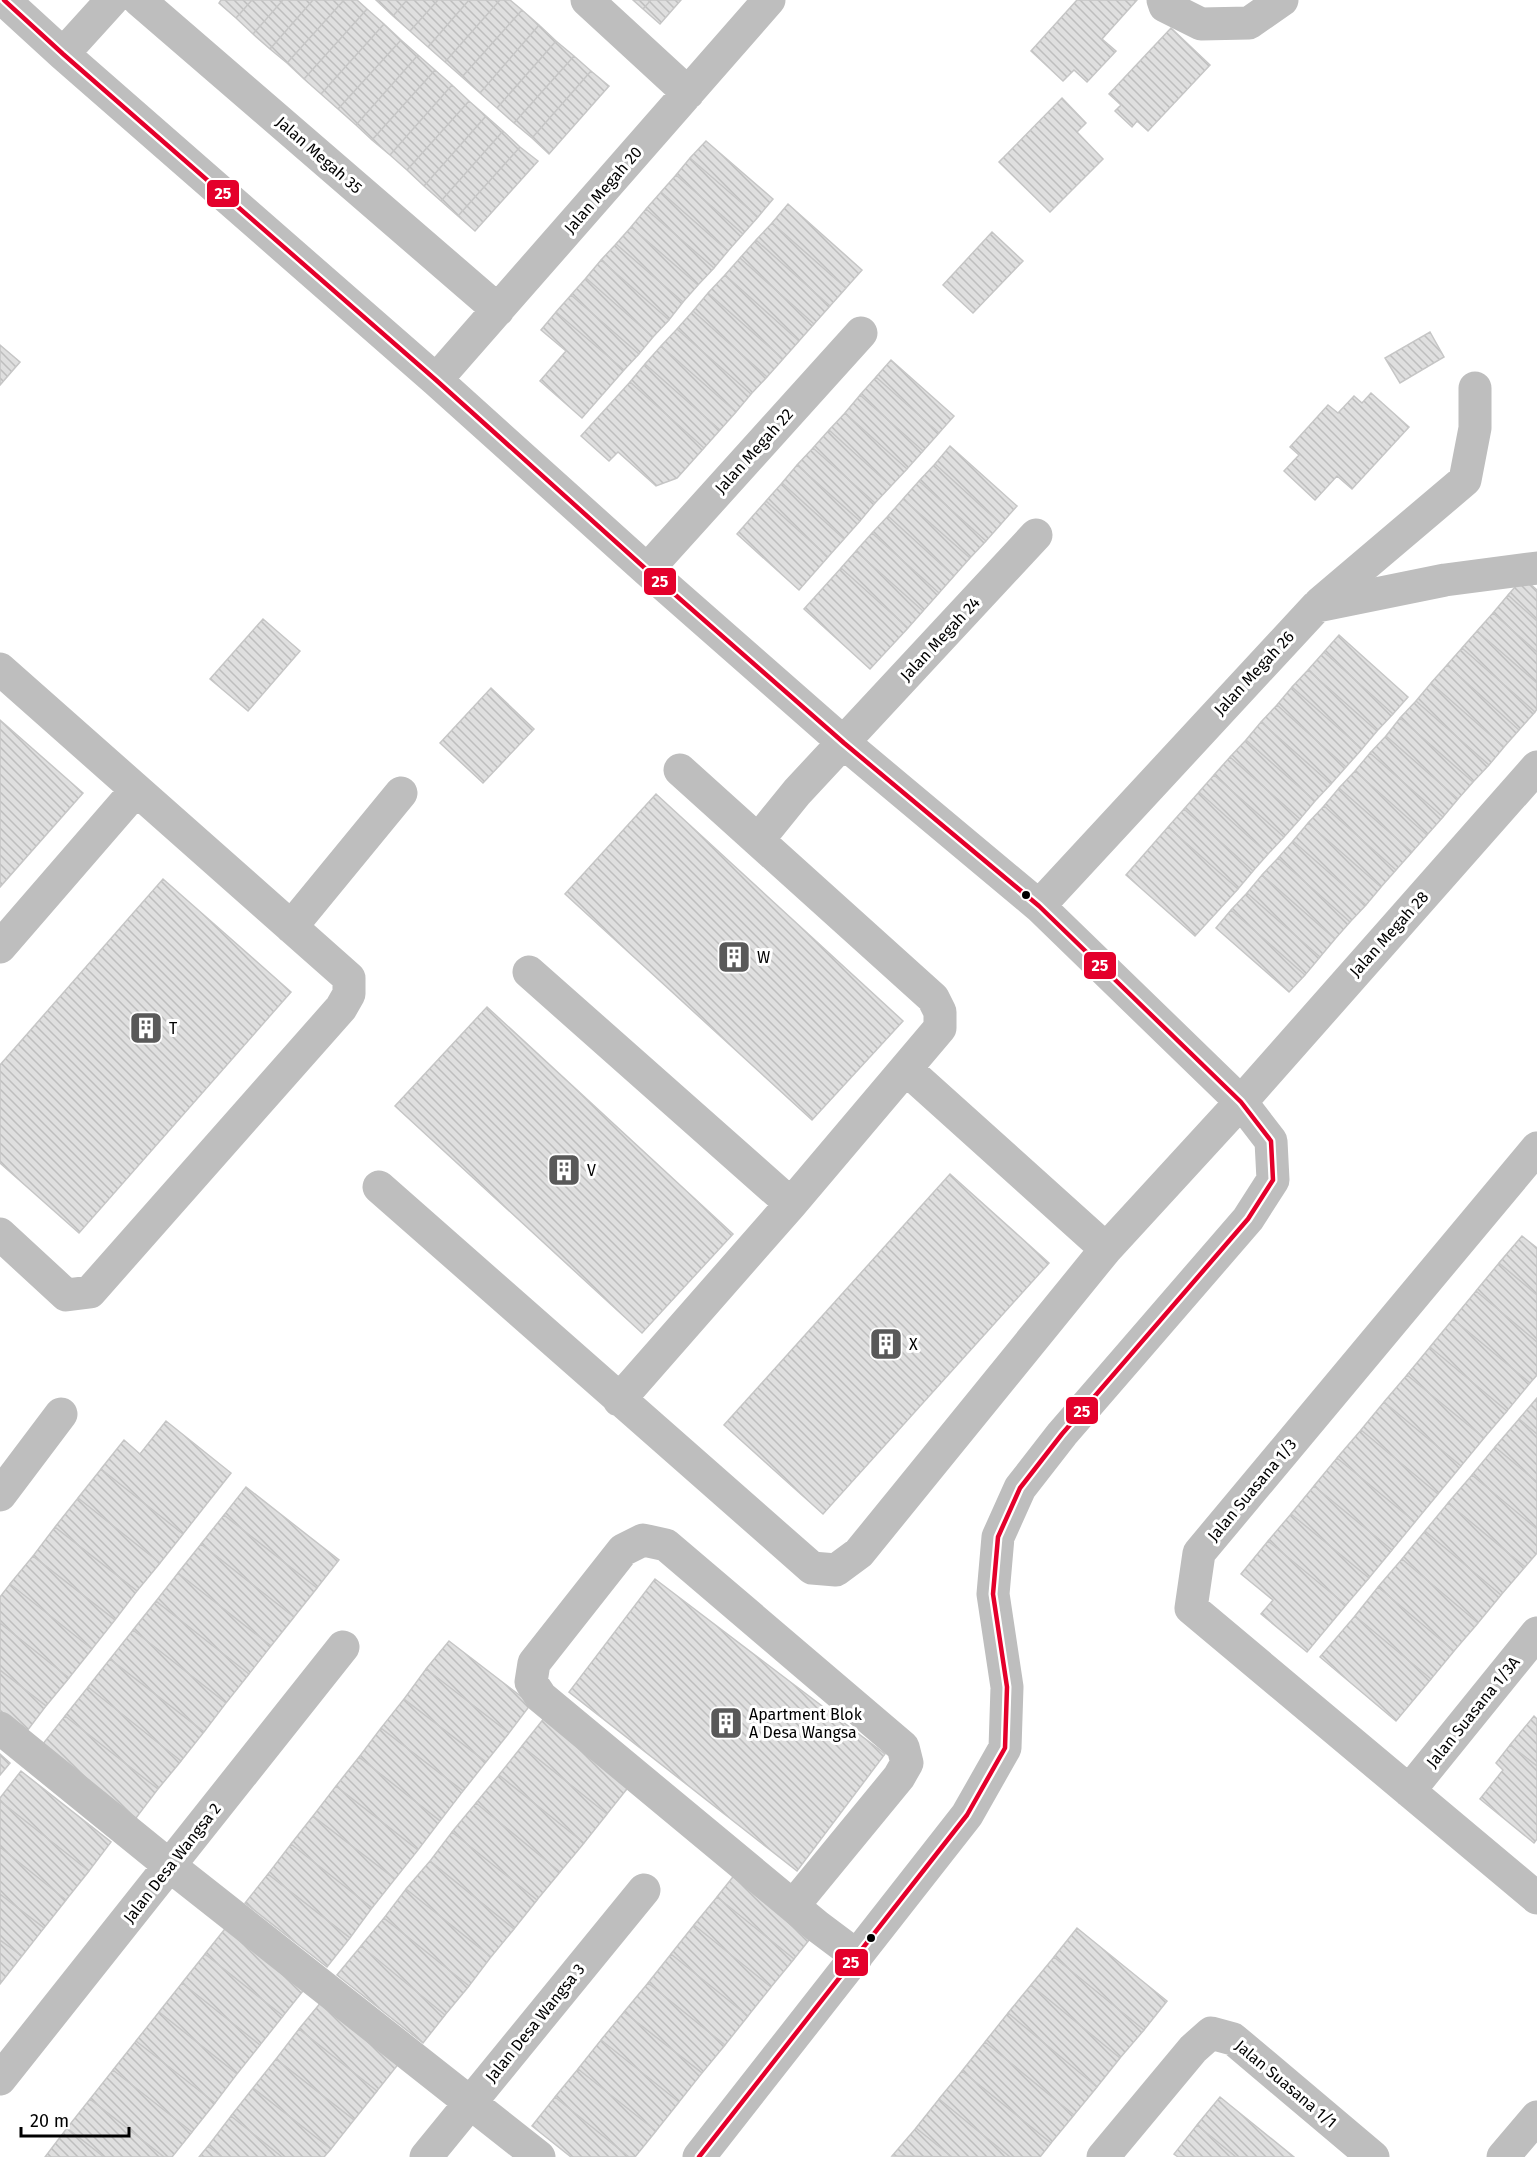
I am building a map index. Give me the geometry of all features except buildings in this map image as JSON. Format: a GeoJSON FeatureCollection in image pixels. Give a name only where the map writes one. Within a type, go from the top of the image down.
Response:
{"type":"FeatureCollection","features":[{"type":"Feature","properties":{"kind":"street"},"geometry":{"type":"LineString","coordinates":[[4,0],[844,743],[1039,906],[1241,1102],[1271,1141],[1273,1180],[1248,1219],[1062,1434],[1020,1488],[998,1537],[993,1594],[1007,1687],[1005,1748],[968,1815],[699,2157]]}},
{"type":"Feature","properties":{"kind":"street"},"geometry":{"type":"LineString","coordinates":[[63,54],[112,0]]}},
{"type":"Feature","properties":{"kind":"street","name":"Jalan Megah 35"},"geometry":{"type":"LineString","coordinates":[[139,0],[498,310]]}},
{"type":"Feature","properties":{"kind":"street"},"geometry":{"type":"LineString","coordinates":[[587,0],[688,93]]}},
{"type":"Feature","properties":{"kind":"street","name":"Jalan Megah 20"},"geometry":{"type":"LineString","coordinates":[[436,380],[769,0]]}},
{"type":"Feature","properties":{"kind":"street"},"geometry":{"type":"LineString","coordinates":[[1163,0],[1165,6],[1201,24],[1249,23],[1282,0]]}},
{"type":"Feature","properties":{"kind":"street","name":"Jalan Megah 22"},"geometry":{"type":"LineString","coordinates":[[647,570],[861,333]]}},
{"type":"Feature","properties":{"kind":"street","name":"Jalan Megah 26"},"geometry":{"type":"LineString","coordinates":[[1039,906],[1317,606],[1465,480],[1475,428],[1475,388]]}},
{"type":"Feature","properties":{"kind":"street","name":"Jalan Megah 24"},"geometry":{"type":"LineString","coordinates":[[759,839],[797,792],[1036,534]]}},
{"type":"Feature","properties":{"kind":"street"},"geometry":{"type":"LineString","coordinates":[[1317,606],[1445,580],[1537,568]]}},
{"type":"Feature","properties":{"kind":"street"},"geometry":{"type":"LineString","coordinates":[[0,669],[349,978],[349,994],[341,1008],[90,1292],[66,1295],[0,1234]]}},
{"type":"Feature","properties":{"kind":"street","name":"Jalan Megah 28"},"geometry":{"type":"LineString","coordinates":[[379,1187],[812,1568],[836,1570],[859,1553],[1106,1249],[1241,1102],[1537,767]]}},
{"type":"Feature","properties":{"kind":"street"},"geometry":{"type":"LineString","coordinates":[[619,1400],[791,1204],[940,1028],[940,1012],[933,998],[680,770]]}},
{"type":"Feature","properties":{"kind":"street"},"geometry":{"type":"LineString","coordinates":[[0,947],[136,790]]}},
{"type":"Feature","properties":{"kind":"street"},"geometry":{"type":"LineString","coordinates":[[291,927],[401,793]]}},
{"type":"Feature","properties":{"kind":"street"},"geometry":{"type":"LineString","coordinates":[[529,972],[791,1204]]}},
{"type":"Feature","properties":{"kind":"street"},"geometry":{"type":"LineString","coordinates":[[906,1069],[1106,1249]]}},
{"type":"Feature","properties":{"kind":"street","name":"Jalan Suasana 1/3"},"geometry":{"type":"LineString","coordinates":[[1537,1148],[1199,1553],[1191,1608],[1537,1898]]}},
{"type":"Feature","properties":{"kind":"street"},"geometry":{"type":"LineString","coordinates":[[0,1495],[61,1414]]}},
{"type":"Feature","properties":{"kind":"street"},"geometry":{"type":"LineString","coordinates":[[793,1905],[899,1777],[907,1763],[903,1747],[666,1545],[643,1540],[623,1550],[578,1607],[534,1664],[531,1682],[541,1697],[793,1905],[857,1956]]}},
{"type":"Feature","properties":{"kind":"street","name":"Jalan Suasana 1/3A"},"geometry":{"type":"LineString","coordinates":[[1409,1791],[1537,1633]]}},
{"type":"Feature","properties":{"kind":"street","name":"Jalan Desa Wangsa 2"},"geometry":{"type":"LineString","coordinates":[[0,2079],[344,1647]]}},
{"type":"Feature","properties":{"kind":"street"},"geometry":{"type":"LineString","coordinates":[[0,1728],[170,1866],[539,2157]]}},
{"type":"Feature","properties":{"kind":"street","name":"Jalan Desa Wangsa 3"},"geometry":{"type":"LineString","coordinates":[[426,2157],[644,1890]]}},
{"type":"Feature","properties":{"kind":"street","name":"Jalan Suasana 1/1"},"geometry":{"type":"LineString","coordinates":[[1103,2157],[1193,2049],[1211,2033],[1233,2039],[1373,2157]]}},
{"type":"Feature","properties":{"kind":"street"},"geometry":{"type":"LineString","coordinates":[[1503,2157],[1537,2117]]}},
{"type":"Feature","properties":{"kind":"transit line","name":"25"},"geometry":{"type":"LineString","coordinates":[[4,0],[844,743],[1039,906],[1241,1102],[1271,1141],[1273,1180],[1248,1219],[1062,1434],[1020,1488],[998,1537],[993,1594],[1007,1687],[1005,1748],[967,1815],[699,2157]]}},
{"type":"Feature","properties":{"kind":"place","name":"W"},"geometry":{"type":"Point","coordinates":[734,957]}},
{"type":"Feature","properties":{"kind":"place","name":"T"},"geometry":{"type":"Point","coordinates":[146,1028]}},
{"type":"Feature","properties":{"kind":"place","name":"V"},"geometry":{"type":"Point","coordinates":[564,1170]}},
{"type":"Feature","properties":{"kind":"place","name":"X"},"geometry":{"type":"Point","coordinates":[886,1344]}},
{"type":"Feature","properties":{"kind":"place","name":"Apartment Blok A Desa Wangsa"},"geometry":{"type":"Point","coordinates":[726,1723]}}]}
